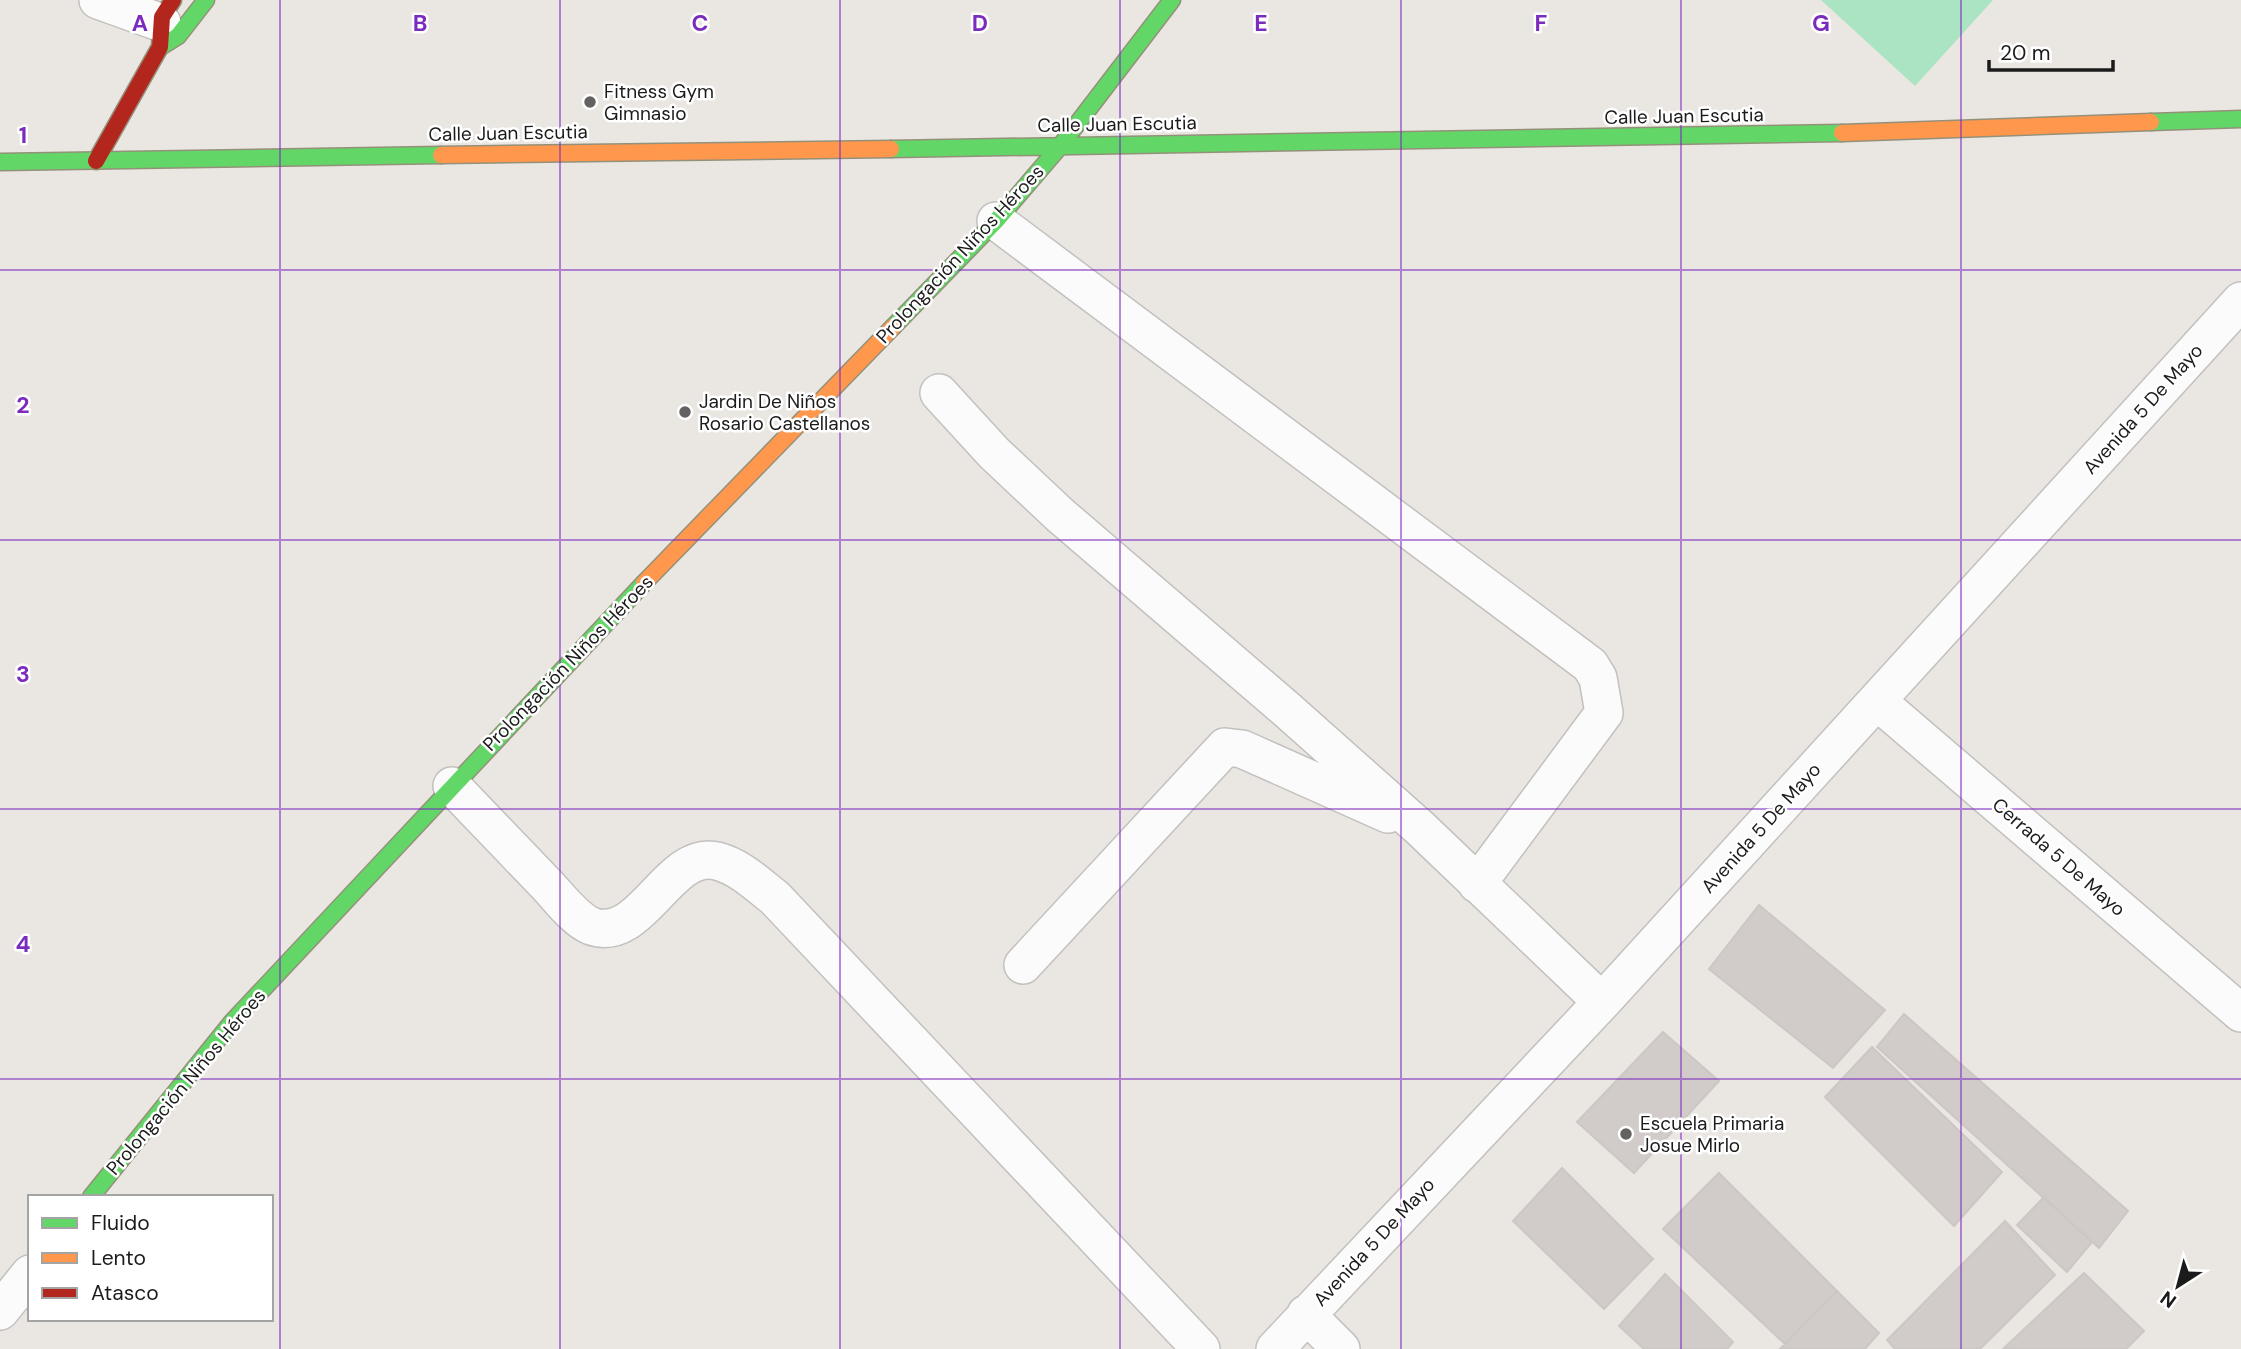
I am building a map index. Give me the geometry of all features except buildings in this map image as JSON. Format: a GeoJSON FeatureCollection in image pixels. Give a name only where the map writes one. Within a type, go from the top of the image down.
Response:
{"type":"FeatureCollection","features":[{"type":"Feature","properties":{"kind":"street"},"geometry":{"type":"LineString","coordinates":[[98,0],[165,24],[178,36],[206,0]]}},
{"type":"Feature","properties":{"kind":"street","name":"Prolongación Niños Héroes"},"geometry":{"type":"LineString","coordinates":[[94,1195],[232,1022],[603,625],[996,220],[1061,145],[1172,0]]}},
{"type":"Feature","properties":{"kind":"street"},"geometry":{"type":"LineString","coordinates":[[96,161],[165,24]]}},
{"type":"Feature","properties":{"kind":"street","name":"Calle Juan Escutia"},"geometry":{"type":"LineString","coordinates":[[0,162],[1739,136],[2238,120]]}},
{"type":"Feature","properties":{"kind":"street"},"geometry":{"type":"LineString","coordinates":[[996,220],[1590,665],[1598,678],[1604,713],[1477,884]]}},
{"type":"Feature","properties":{"kind":"street","name":"Avenida 5 De Mayo"},"geometry":{"type":"LineString","coordinates":[[1275,1349],[1602,1002],[2241,301]]}},
{"type":"Feature","properties":{"kind":"street"},"geometry":{"type":"LineString","coordinates":[[939,393],[994,453],[1060,515],[1420,828],[1602,1002]]}},
{"type":"Feature","properties":{"kind":"street","name":"Cerrada 5 De Mayo"},"geometry":{"type":"LineString","coordinates":[[1877,701],[2241,1013]]}},
{"type":"Feature","properties":{"kind":"street"},"geometry":{"type":"LineString","coordinates":[[1023,965],[1225,747],[1242,749],[1420,828]]}},
{"type":"Feature","properties":{"kind":"street"},"geometry":{"type":"LineString","coordinates":[[452,786],[567,906],[589,925],[604,929],[624,924],[684,869],[699,861],[715,860],[737,869],[775,898],[1200,1349]]}},
{"type":"Feature","properties":{"kind":"street"},"geometry":{"type":"LineString","coordinates":[[0,1311],[28,1276]]}},
{"type":"Feature","properties":{"kind":"street"},"geometry":{"type":"LineString","coordinates":[[1306,1314],[1341,1349]]}},
{"type":"Feature","properties":{"kind":"green space"},"geometry":{"type":"Polygon","coordinates":[[[1821,0],[1993,0],[1915,86],[1821,0]]]}},
{"type":"Feature","properties":{"kind":"traffic: fast"},"geometry":{"type":"LineString","coordinates":[[162,46],[178,36],[206,0]]}},
{"type":"Feature","properties":{"kind":"traffic: fast"},"geometry":{"type":"LineString","coordinates":[[893,327],[996,221],[1061,145],[1172,0]]}},
{"type":"Feature","properties":{"kind":"traffic: fast"},"geometry":{"type":"LineString","coordinates":[[2151,122],[2241,119]]}},
{"type":"Feature","properties":{"kind":"traffic: fast"},"geometry":{"type":"LineString","coordinates":[[891,149],[1842,133]]}},
{"type":"Feature","properties":{"kind":"traffic: fast"},"geometry":{"type":"LineString","coordinates":[[0,162],[441,155]]}},
{"type":"Feature","properties":{"kind":"traffic: fast"},"geometry":{"type":"LineString","coordinates":[[93,1195],[232,1022],[644,583]]}},
{"type":"Feature","properties":{"kind":"traffic: slow"},"geometry":{"type":"LineString","coordinates":[[1842,133],[2151,122]]}},
{"type":"Feature","properties":{"kind":"traffic: slow"},"geometry":{"type":"LineString","coordinates":[[441,155],[891,149]]}},
{"type":"Feature","properties":{"kind":"traffic: slow"},"geometry":{"type":"LineString","coordinates":[[644,583],[893,327]]}},
{"type":"Feature","properties":{"kind":"traffic: jam"},"geometry":{"type":"LineString","coordinates":[[96,161],[160,47],[162,17],[173,0]]}},
{"type":"Feature","properties":{"kind":"place","name":"Fitness Gym Gimnasio"},"geometry":{"type":"Point","coordinates":[590,102]}},
{"type":"Feature","properties":{"kind":"place","name":"Jardin De Niños Rosario Castellanos"},"geometry":{"type":"Point","coordinates":[685,412]}},
{"type":"Feature","properties":{"kind":"place","name":"Escuela Primaria Josue Mirlo"},"geometry":{"type":"Point","coordinates":[1626,1134]}}]}
